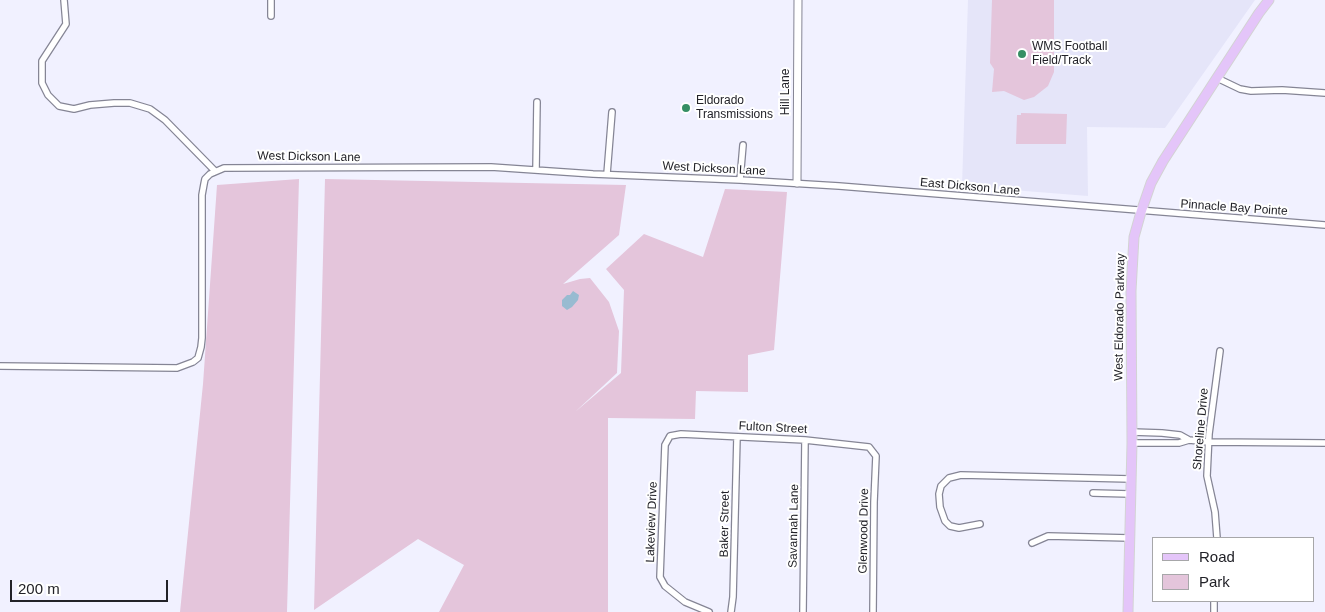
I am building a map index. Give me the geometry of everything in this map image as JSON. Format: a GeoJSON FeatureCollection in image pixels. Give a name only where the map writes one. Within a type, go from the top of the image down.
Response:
{"type":"FeatureCollection","features":[{"type":"Feature","properties":{"kind":"main road","name":"West Eldorado Parkway"},"geometry":{"type":"LineString","coordinates":[[1128,612],[1132,443],[1132,264],[1134,237],[1151,183],[1163,161],[1269,0]]}},
{"type":"Feature","properties":{"kind":"street"},"geometry":{"type":"LineString","coordinates":[[0,366],[177,368],[198,358],[202,347],[202,196],[205,179],[215,171],[165,120],[150,109],[130,103],[114,103],[90,105],[74,109],[59,106],[48,95],[42,83],[42,61],[66,24],[64,0]]}},
{"type":"Feature","properties":{"kind":"street"},"geometry":{"type":"LineString","coordinates":[[271,0],[271,16]]}},
{"type":"Feature","properties":{"kind":"street","name":"Hill Lane"},"geometry":{"type":"LineString","coordinates":[[797,183],[798,0]]}},
{"type":"Feature","properties":{"kind":"street"},"geometry":{"type":"LineString","coordinates":[[1217,78],[1240,89],[1251,91],[1282,90],[1325,93]]}},
{"type":"Feature","properties":{"kind":"street"},"geometry":{"type":"LineString","coordinates":[[536,170],[537,102]]}},
{"type":"Feature","properties":{"kind":"street"},"geometry":{"type":"LineString","coordinates":[[607,174],[612,112]]}},
{"type":"Feature","properties":{"kind":"street"},"geometry":{"type":"LineString","coordinates":[[740,180],[742,145]]}},
{"type":"Feature","properties":{"kind":"street","name":"West Dickson Lane"},"geometry":{"type":"LineString","coordinates":[[215,171],[224,168],[241,167],[300,169],[491,168],[797,183]]}},
{"type":"Feature","properties":{"kind":"street","name":"East Dickson Lane"},"geometry":{"type":"LineString","coordinates":[[797,183],[1079,205],[1141,212]]}},
{"type":"Feature","properties":{"kind":"street","name":"Pinnacle Bay Pointe"},"geometry":{"type":"LineString","coordinates":[[1141,212],[1325,225]]}},
{"type":"Feature","properties":{"kind":"street","name":"Shoreline Drive"},"geometry":{"type":"LineString","coordinates":[[1217,537],[1215,512],[1207,476],[1208,442],[1220,351]]}},
{"type":"Feature","properties":{"kind":"street"},"geometry":{"type":"LineString","coordinates":[[1132,432],[1162,433],[1180,436],[1189,440],[1208,442],[1325,443]]}},
{"type":"Feature","properties":{"kind":"street","name":"Fulton Street"},"geometry":{"type":"LineString","coordinates":[[670,436],[681,434],[805,440],[869,447],[874,451]]}},
{"type":"Feature","properties":{"kind":"street","name":"Lakeview Drive"},"geometry":{"type":"LineString","coordinates":[[670,436],[664,445],[660,577],[665,586],[685,602],[709,612]]}},
{"type":"Feature","properties":{"kind":"street","name":"Baker Street"},"geometry":{"type":"LineString","coordinates":[[731,612],[737,437]]}},
{"type":"Feature","properties":{"kind":"street","name":"Savannah Lane"},"geometry":{"type":"LineString","coordinates":[[803,612],[805,440]]}},
{"type":"Feature","properties":{"kind":"street"},"geometry":{"type":"LineString","coordinates":[[1132,443],[1179,443],[1189,440]]}},
{"type":"Feature","properties":{"kind":"street","name":"Glenwood Drive"},"geometry":{"type":"LineString","coordinates":[[873,612],[876,456],[874,451]]}},
{"type":"Feature","properties":{"kind":"street"},"geometry":{"type":"LineString","coordinates":[[980,524],[959,528],[950,526],[944,521],[939,494],[941,486],[949,478],[961,475],[1131,479]]}},
{"type":"Feature","properties":{"kind":"street"},"geometry":{"type":"LineString","coordinates":[[1093,494],[1130,494]]}},
{"type":"Feature","properties":{"kind":"street"},"geometry":{"type":"LineString","coordinates":[[1032,543],[1048,536],[1130,538]]}},
{"type":"Feature","properties":{"kind":"shaded area"},"geometry":{"type":"Polygon","coordinates":[[[968,0],[1255,0],[1165,128],[1087,127],[1088,196],[962,186],[968,0]]]}},
{"type":"Feature","properties":{"kind":"shaded area"},"geometry":{"type":"Polygon","coordinates":[[[573,291],[579,295],[578,300],[567,310],[562,306],[562,300],[573,291]]]}},
{"type":"Feature","properties":{"kind":"green space","name":"WMS Football Field/Track"},"geometry":{"type":"Polygon","coordinates":[[[992,0],[1054,0],[1054,72],[1048,86],[1034,97],[1024,100],[1004,91],[992,92],[994,69],[990,63],[992,0]]]}},
{"type":"Feature","properties":{"kind":"green space"},"geometry":{"type":"Polygon","coordinates":[[[1021,113],[1067,114],[1066,144],[1016,144],[1017,115],[1021,115],[1021,113]]]}},
{"type":"Feature","properties":{"kind":"green space"},"geometry":{"type":"Polygon","coordinates":[[[299,179],[287,612],[180,612],[203,384],[217,185],[299,179]]]}},
{"type":"Feature","properties":{"kind":"green space"},"geometry":{"type":"Polygon","coordinates":[[[325,179],[626,185],[619,235],[563,284],[590,278],[609,302],[619,331],[617,373],[575,412],[621,373],[624,290],[606,269],[644,234],[703,257],[725,189],[787,192],[774,350],[748,355],[748,392],[696,391],[695,419],[608,418],[608,612],[439,612],[464,565],[418,539],[314,610],[325,179]]]}},
{"type":"Feature","properties":{"kind":"place","name":"WMS Football Field/Track"},"geometry":{"type":"Point","coordinates":[1022,54]}},
{"type":"Feature","properties":{"kind":"place","name":"Eldorado Transmissions"},"geometry":{"type":"Point","coordinates":[686,108]}}]}
